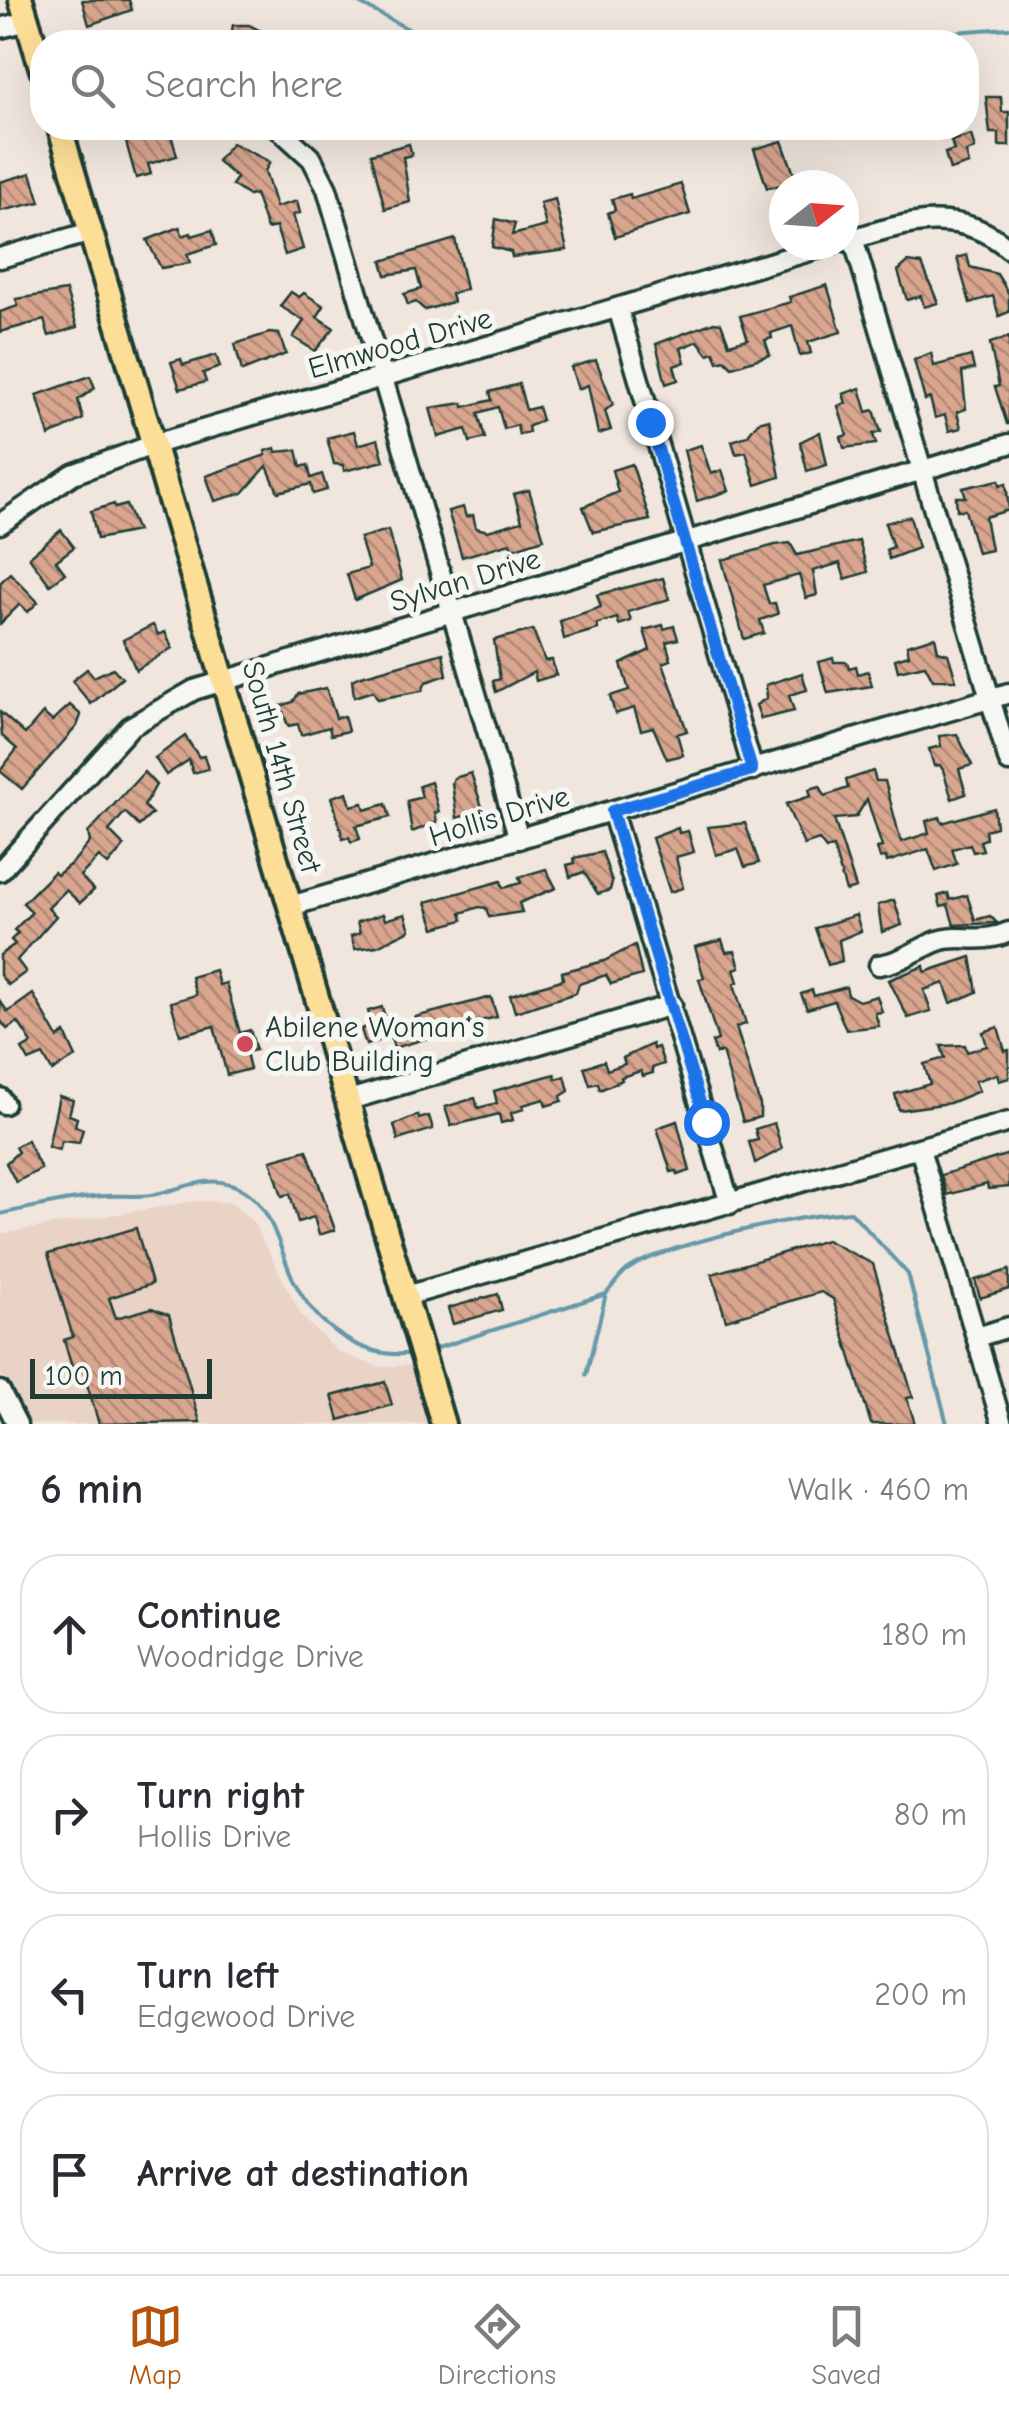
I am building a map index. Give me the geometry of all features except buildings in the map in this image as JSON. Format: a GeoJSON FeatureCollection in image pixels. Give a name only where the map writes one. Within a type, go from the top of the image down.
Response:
{"type":"FeatureCollection","features":[{"type":"Feature","properties":{"kind":"main road","name":"South 14th Street"},"geometry":{"type":"LineString","coordinates":[[64,140],[443,1424]]}},
{"type":"Feature","properties":{"kind":"street"},"geometry":{"type":"LineString","coordinates":[[0,28],[24,10]]}},
{"type":"Feature","properties":{"kind":"street"},"geometry":{"type":"LineString","coordinates":[[291,140],[312,159],[327,189],[519,839]]}},
{"type":"Feature","properties":{"kind":"street"},"geometry":{"type":"LineString","coordinates":[[859,236],[888,226],[937,220],[974,227],[1009,249]]}},
{"type":"Feature","properties":{"kind":"street"},"geometry":{"type":"LineString","coordinates":[[0,258],[91,232]]}},
{"type":"Feature","properties":{"kind":"street","name":"Elmwood Drive"},"geometry":{"type":"LineString","coordinates":[[0,524],[73,474],[154,444],[780,260]]}},
{"type":"Feature","properties":{"kind":"street"},"geometry":{"type":"LineString","coordinates":[[855,260],[1009,762]]}},
{"type":"Feature","properties":{"kind":"street"},"geometry":{"type":"LineString","coordinates":[[618,308],[752,770]]}},
{"type":"Feature","properties":{"kind":"street","name":"Sylvan Drive"},"geometry":{"type":"LineString","coordinates":[[0,871],[130,727],[166,702],[225,680],[1009,444]]}},
{"type":"Feature","properties":{"kind":"street","name":"Hollis Drive"},"geometry":{"type":"LineString","coordinates":[[292,906],[1009,693]]}},
{"type":"Feature","properties":{"kind":"street"},"geometry":{"type":"LineString","coordinates":[[612,811],[730,1204]]}},
{"type":"Feature","properties":{"kind":"street"},"geometry":{"type":"LineString","coordinates":[[878,965],[911,956],[939,941],[980,942],[1009,932]]}},
{"type":"Feature","properties":{"kind":"street"},"geometry":{"type":"LineString","coordinates":[[350,1100],[672,1005]]}},
{"type":"Feature","properties":{"kind":"street"},"geometry":{"type":"LineString","coordinates":[[406,1296],[1009,1122]]}},
{"type":"Feature","properties":{"kind":"street"},"geometry":{"type":"LineString","coordinates":[[920,1149],[1002,1424]]}},
{"type":"Feature","properties":{"kind":"street"},"geometry":{"type":"LineString","coordinates":[[976,1337],[1009,1327]]}},
{"type":"Feature","properties":{"kind":"street"},"geometry":{"type":"LineString","coordinates":[[0,1391],[17,1424]]}},
{"type":"Feature","properties":{"kind":"shaded area"},"geometry":{"type":"Polygon","coordinates":[[[195,1201],[231,1202],[253,1222],[302,1317],[338,1352],[379,1367],[411,1365],[428,1424],[31,1424],[11,1383],[0,1374],[0,1234],[195,1201]]]}},
{"type":"Feature","properties":{"kind":"waterway"},"geometry":{"type":"LineString","coordinates":[[353,0],[410,30]]}},
{"type":"Feature","properties":{"kind":"waterway"},"geometry":{"type":"LineString","coordinates":[[979,30],[1009,28]]}},
{"type":"Feature","properties":{"kind":"waterway"},"geometry":{"type":"LineString","coordinates":[[0,1214],[79,1199],[151,1195],[198,1183],[226,1183],[253,1197],[263,1209],[302,1296],[327,1325],[358,1345],[376,1351],[414,1353]]}},
{"type":"Feature","properties":{"kind":"waterway"},"geometry":{"type":"LineString","coordinates":[[428,1351],[606,1294],[627,1270],[671,1250],[769,1224],[851,1212],[908,1274],[947,1424]]}},
{"type":"Feature","properties":{"kind":"waterway"},"geometry":{"type":"LineString","coordinates":[[586,1375],[606,1294]]}},
{"type":"Feature","properties":{"kind":"place","name":"Abilene Woman's Club Building"},"geometry":{"type":"Point","coordinates":[245,1044]}},
{"type":"Feature","properties":{"kind":"route"},"geometry":{"type":"LineString","coordinates":[[650,422],[752,770],[612,811],[706,1122]]}}]}
